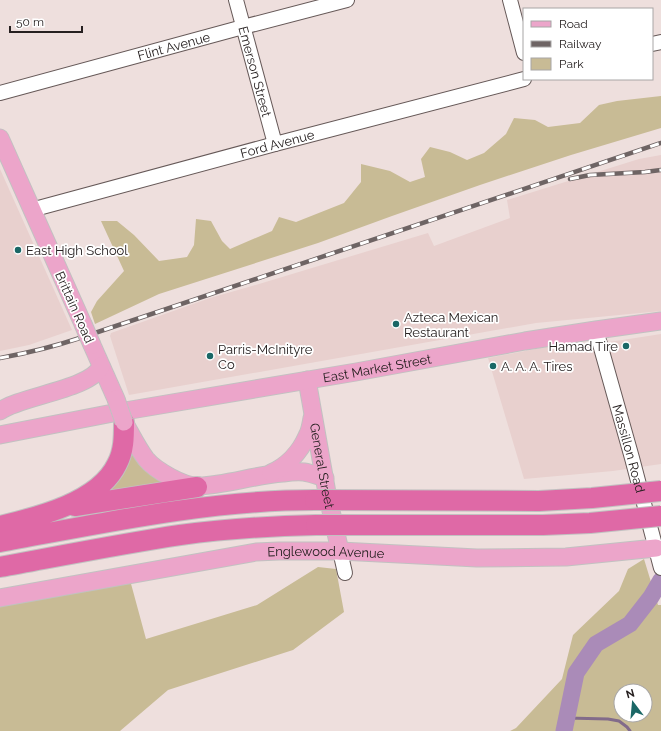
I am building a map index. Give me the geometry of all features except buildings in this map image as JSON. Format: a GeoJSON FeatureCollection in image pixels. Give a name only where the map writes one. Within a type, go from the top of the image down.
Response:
{"type":"FeatureCollection","features":[{"type":"Feature","properties":{"kind":"highway"},"geometry":{"type":"LineString","coordinates":[[0,526],[29,519],[58,509],[76,501],[100,487],[112,474],[122,453],[124,441],[124,422]]}},
{"type":"Feature","properties":{"kind":"highway"},"geometry":{"type":"LineString","coordinates":[[58,509],[197,487]]}},
{"type":"Feature","properties":{"kind":"highway"},"geometry":{"type":"LineString","coordinates":[[0,542],[148,515],[256,502],[315,500],[539,501],[592,498],[661,491]]}},
{"type":"Feature","properties":{"kind":"highway"},"geometry":{"type":"LineString","coordinates":[[0,568],[147,540],[243,529],[316,525],[543,525],[590,523],[661,516]]}},
{"type":"Feature","properties":{"kind":"main road","name":"Brittain Road"},"geometry":{"type":"LineString","coordinates":[[0,138],[116,399],[124,422],[146,459],[155,468],[169,477],[197,487],[268,474]]}},
{"type":"Feature","properties":{"kind":"main road","name":"East Market Street"},"geometry":{"type":"LineString","coordinates":[[0,435],[125,411],[525,341],[661,322]]}},
{"type":"Feature","properties":{"kind":"main road"},"geometry":{"type":"LineString","coordinates":[[0,411],[82,383],[100,370],[101,366]]}},
{"type":"Feature","properties":{"kind":"main road","name":"General Street"},"geometry":{"type":"LineString","coordinates":[[307,380],[340,551]]}},
{"type":"Feature","properties":{"kind":"main road"},"geometry":{"type":"LineString","coordinates":[[268,474],[282,466],[297,452],[308,436],[313,413]]}},
{"type":"Feature","properties":{"kind":"main road"},"geometry":{"type":"LineString","coordinates":[[268,474],[304,472],[325,478]]}},
{"type":"Feature","properties":{"kind":"main road","name":"Englewood Avenue"},"geometry":{"type":"LineString","coordinates":[[0,598],[256,552],[340,551],[477,558],[566,557],[656,548]]}},
{"type":"Feature","properties":{"kind":"street","name":"Emerson Street"},"geometry":{"type":"LineString","coordinates":[[236,0],[275,144]]}},
{"type":"Feature","properties":{"kind":"street","name":"Flint Avenue"},"geometry":{"type":"LineString","coordinates":[[0,93],[347,0]]}},
{"type":"Feature","properties":{"kind":"street"},"geometry":{"type":"LineString","coordinates":[[510,0],[523,49]]}},
{"type":"Feature","properties":{"kind":"street","name":"Ford Avenue"},"geometry":{"type":"LineString","coordinates":[[31,210],[523,79]]}},
{"type":"Feature","properties":{"kind":"street","name":"Massillon Road"},"geometry":{"type":"LineString","coordinates":[[596,330],[661,568]]}},
{"type":"Feature","properties":{"kind":"street"},"geometry":{"type":"LineString","coordinates":[[340,551],[345,573]]}},
{"type":"Feature","properties":{"kind":"shaded area"},"geometry":{"type":"Polygon","coordinates":[[[661,155],[661,311],[536,323],[129,395],[110,336],[111,333],[210,298],[428,233],[434,246],[510,218],[507,200],[639,159],[661,155]]]}},
{"type":"Feature","properties":{"kind":"shaded area","name":"East High School"},"geometry":{"type":"Polygon","coordinates":[[[0,169],[72,330],[29,345],[0,351],[0,169]]]}},
{"type":"Feature","properties":{"kind":"shaded area"},"geometry":{"type":"Polygon","coordinates":[[[661,334],[661,464],[613,471],[524,479],[488,358],[551,346],[590,345],[661,334]]]}},
{"type":"Feature","properties":{"kind":"green space"},"geometry":{"type":"Polygon","coordinates":[[[661,96],[661,128],[571,155],[480,185],[318,243],[159,294],[95,324],[91,312],[97,301],[124,271],[101,221],[117,221],[134,235],[159,261],[187,257],[194,245],[196,219],[211,221],[222,241],[230,249],[272,231],[279,217],[296,222],[344,203],[361,182],[361,164],[390,171],[410,182],[425,177],[421,159],[430,147],[450,152],[467,160],[484,153],[506,134],[514,118],[535,120],[548,127],[580,123],[599,105],[617,101],[661,96]]]}},
{"type":"Feature","properties":{"kind":"green space"},"geometry":{"type":"Polygon","coordinates":[[[129,438],[175,482],[100,492],[129,438]]]}},
{"type":"Feature","properties":{"kind":"green space"},"geometry":{"type":"Polygon","coordinates":[[[644,559],[658,605],[661,605],[661,731],[510,731],[516,728],[562,679],[573,635],[619,591],[628,569],[644,559]]]}},
{"type":"Feature","properties":{"kind":"green space"},"geometry":{"type":"Polygon","coordinates":[[[318,567],[336,569],[344,612],[293,650],[168,690],[120,731],[0,731],[0,605],[130,580],[146,639],[257,605],[318,567]]]}},
{"type":"Feature","properties":{"kind":"waterway"},"geometry":{"type":"LineString","coordinates":[[564,731],[576,673],[596,644],[630,624],[651,597],[661,580]]}},
{"type":"Feature","properties":{"kind":"waterway"},"geometry":{"type":"LineString","coordinates":[[567,718],[608,719],[619,721],[630,731]]}},
{"type":"Feature","properties":{"kind":"railway"},"geometry":{"type":"LineString","coordinates":[[0,358],[42,349],[83,337],[661,143]]}},
{"type":"Feature","properties":{"kind":"railway"},"geometry":{"type":"LineString","coordinates":[[570,179],[590,175],[661,170]]}},
{"type":"Feature","properties":{"kind":"place","name":"East High School"},"geometry":{"type":"Point","coordinates":[18,250]}},
{"type":"Feature","properties":{"kind":"place","name":"Azteca Mexican Restaurant"},"geometry":{"type":"Point","coordinates":[396,324]}},
{"type":"Feature","properties":{"kind":"place","name":"Hamad Tire"},"geometry":{"type":"Point","coordinates":[626,346]}},
{"type":"Feature","properties":{"kind":"place","name":"Parris-McInityre Co"},"geometry":{"type":"Point","coordinates":[210,356]}},
{"type":"Feature","properties":{"kind":"place","name":"A. A. A. Tires"},"geometry":{"type":"Point","coordinates":[493,366]}}]}
